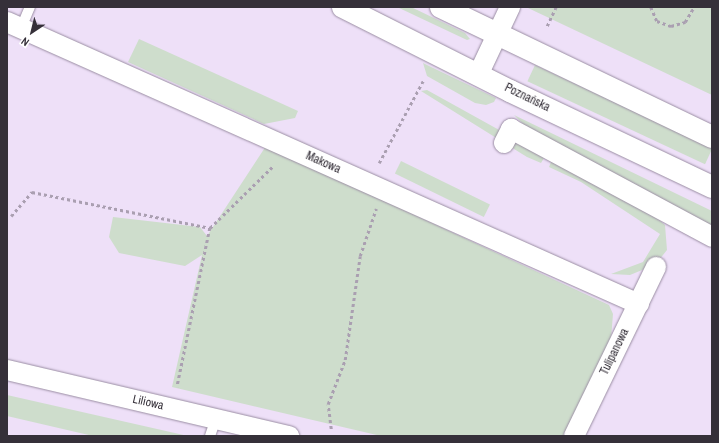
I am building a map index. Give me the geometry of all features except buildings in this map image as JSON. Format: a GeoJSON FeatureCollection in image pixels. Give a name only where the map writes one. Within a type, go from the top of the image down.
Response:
{"type":"FeatureCollection","features":[{"type":"Feature","properties":{"kind":"main road","name":"Poznańska"},"geometry":{"type":"LineString","coordinates":[[343,7],[712,187]]}},
{"type":"Feature","properties":{"kind":"main road"},"geometry":{"type":"LineString","coordinates":[[441,7],[712,137]]}},
{"type":"Feature","properties":{"kind":"street"},"geometry":{"type":"LineString","coordinates":[[479,74],[510,7]]}},
{"type":"Feature","properties":{"kind":"street","name":"Makowa"},"geometry":{"type":"LineString","coordinates":[[14,25],[639,304]]}},
{"type":"Feature","properties":{"kind":"street"},"geometry":{"type":"LineString","coordinates":[[504,143],[512,128],[712,237]]}},
{"type":"Feature","properties":{"kind":"street","name":"Tulipanowa"},"geometry":{"type":"LineString","coordinates":[[574,436],[656,267]]}},
{"type":"Feature","properties":{"kind":"street","name":"Liliowa"},"geometry":{"type":"LineString","coordinates":[[7,370],[213,427],[290,436]]}},
{"type":"Feature","properties":{"kind":"lane"},"geometry":{"type":"LineString","coordinates":[[14,25],[30,7]]}},
{"type":"Feature","properties":{"kind":"path"},"geometry":{"type":"LineString","coordinates":[[546,26],[556,7]]}},
{"type":"Feature","properties":{"kind":"path"},"geometry":{"type":"LineString","coordinates":[[651,7],[657,21],[671,26],[685,22],[694,7]]}},
{"type":"Feature","properties":{"kind":"path"},"geometry":{"type":"LineString","coordinates":[[331,429],[328,404],[345,360],[360,256],[376,186],[423,81]]}},
{"type":"Feature","properties":{"kind":"path"},"geometry":{"type":"LineString","coordinates":[[176,393],[210,228],[290,148]]}},
{"type":"Feature","properties":{"kind":"path"},"geometry":{"type":"LineString","coordinates":[[11,216],[32,192],[210,228]]}},
{"type":"Feature","properties":{"kind":"green space"},"geometry":{"type":"Polygon","coordinates":[[[397,7],[411,7],[465,33],[470,39],[467,40],[397,7]]]}},
{"type":"Feature","properties":{"kind":"green space"},"geometry":{"type":"Polygon","coordinates":[[[712,7],[712,95],[528,8],[712,7]]]}},
{"type":"Feature","properties":{"kind":"green space"},"geometry":{"type":"Polygon","coordinates":[[[139,39],[298,111],[295,118],[264,124],[128,62],[139,39]]]}},
{"type":"Feature","properties":{"kind":"green space"},"geometry":{"type":"Polygon","coordinates":[[[423,63],[496,98],[494,102],[486,105],[475,103],[427,76],[423,63]]]}},
{"type":"Feature","properties":{"kind":"green space"},"geometry":{"type":"Polygon","coordinates":[[[535,65],[712,148],[705,164],[527,81],[535,65]]]}},
{"type":"Feature","properties":{"kind":"green space"},"geometry":{"type":"Polygon","coordinates":[[[427,90],[656,217],[665,225],[667,250],[659,260],[647,268],[630,275],[611,274],[643,262],[660,234],[581,182],[549,167],[551,162],[544,158],[541,163],[527,157],[421,91],[427,90]]]}},
{"type":"Feature","properties":{"kind":"green space"},"geometry":{"type":"Polygon","coordinates":[[[514,115],[712,211],[712,230],[531,132],[514,115]]]}},
{"type":"Feature","properties":{"kind":"green space"},"geometry":{"type":"Polygon","coordinates":[[[266,146],[609,305],[613,314],[611,339],[563,436],[381,436],[172,387],[202,255],[185,266],[119,253],[109,237],[113,217],[200,227],[207,236],[266,146]]]}},
{"type":"Feature","properties":{"kind":"green space"},"geometry":{"type":"Polygon","coordinates":[[[401,161],[490,204],[484,217],[395,174],[401,161]]]}},
{"type":"Feature","properties":{"kind":"green space"},"geometry":{"type":"Polygon","coordinates":[[[7,395],[188,436],[93,436],[7,416],[7,395]]]}}]}
